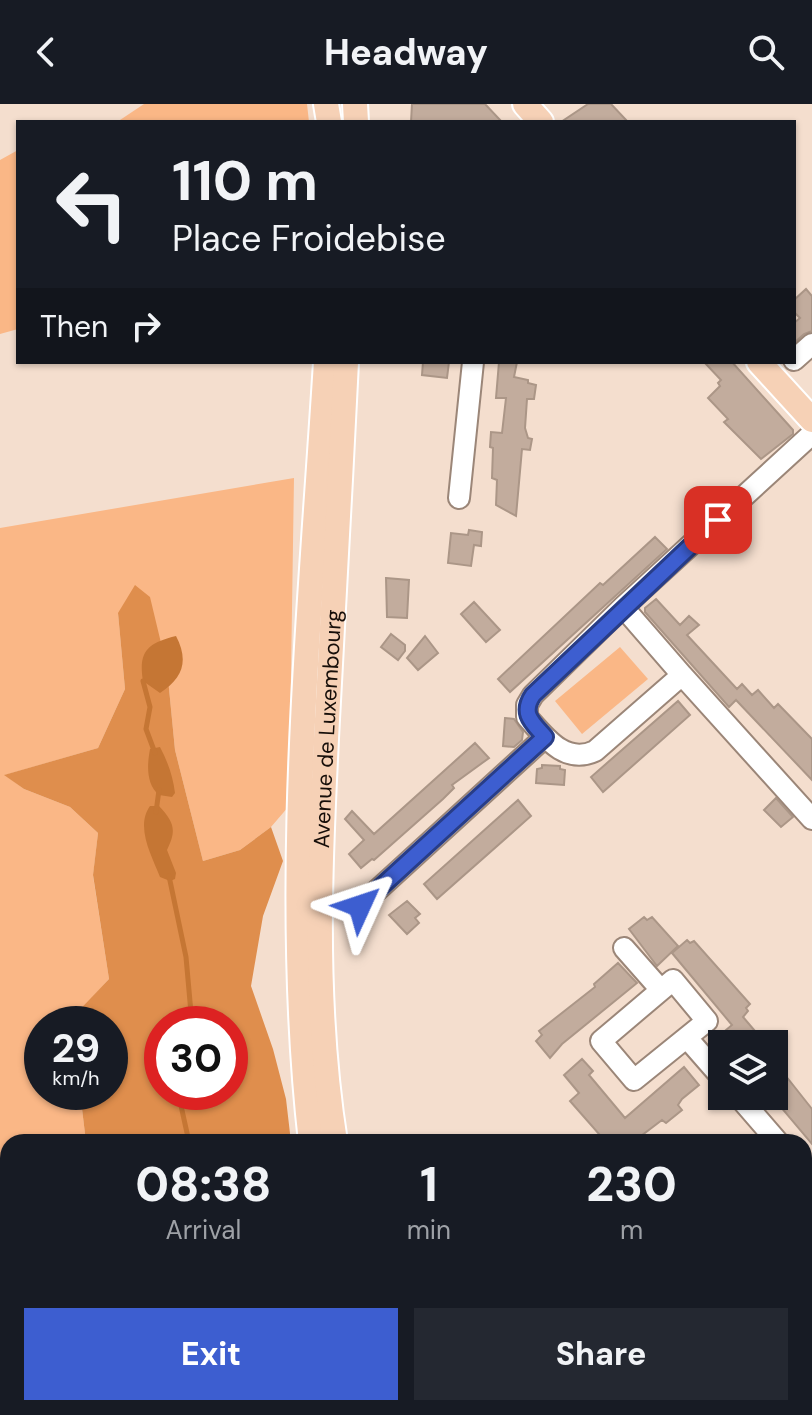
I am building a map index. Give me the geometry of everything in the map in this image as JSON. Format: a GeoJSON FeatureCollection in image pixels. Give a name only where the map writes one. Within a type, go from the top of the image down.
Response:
{"type":"FeatureCollection","features":[{"type":"Feature","properties":{"kind":"main road"},"geometry":{"type":"LineString","coordinates":[[525,104],[539,120]]}},
{"type":"Feature","properties":{"kind":"main road","name":"Avenue de Luxembourg"},"geometry":{"type":"LineString","coordinates":[[310,1134],[304,1083],[298,932],[304,727],[326,364]]}},
{"type":"Feature","properties":{"kind":"main road","name":"Avenue de Luxembourg"},"geometry":{"type":"LineString","coordinates":[[334,1134],[327,1081],[320,928],[324,774],[346,364]]}},
{"type":"Feature","properties":{"kind":"main road"},"geometry":{"type":"LineString","coordinates":[[780,366],[812,420]]}},
{"type":"Feature","properties":{"kind":"street"},"geometry":{"type":"LineString","coordinates":[[459,498],[473,364]]}},
{"type":"Feature","properties":{"kind":"street"},"geometry":{"type":"LineString","coordinates":[[682,675],[595,751],[587,754],[577,756],[561,751],[527,717],[529,700],[623,607],[812,434]]}},
{"type":"Feature","properties":{"kind":"street"},"geometry":{"type":"LineString","coordinates":[[623,607],[812,819]]}},
{"type":"Feature","properties":{"kind":"street"},"geometry":{"type":"LineString","coordinates":[[360,906],[545,737]]}},
{"type":"Feature","properties":{"kind":"street"},"geometry":{"type":"LineString","coordinates":[[624,948],[661,990]]}},
{"type":"Feature","properties":{"kind":"street"},"geometry":{"type":"LineString","coordinates":[[673,980],[707,1021],[687,1038],[634,1080],[601,1041],[673,980]]}},
{"type":"Feature","properties":{"kind":"street"},"geometry":{"type":"LineString","coordinates":[[687,1038],[708,1062]]}},
{"type":"Feature","properties":{"kind":"street"},"geometry":{"type":"LineString","coordinates":[[750,1110],[771,1134]]}},
{"type":"Feature","properties":{"kind":"shaded area"},"geometry":{"type":"Polygon","coordinates":[[[144,104],[307,104],[309,120],[120,120],[144,104]]]}},
{"type":"Feature","properties":{"kind":"shaded area"},"geometry":{"type":"Polygon","coordinates":[[[16,151],[16,330],[0,334],[0,160],[16,151]]]}},
{"type":"Feature","properties":{"kind":"shaded area"},"geometry":{"type":"Polygon","coordinates":[[[294,478],[289,806],[271,827],[240,850],[203,861],[175,750],[167,668],[118,613],[125,689],[98,748],[5,775],[24,789],[70,807],[98,833],[93,876],[109,979],[84,1006],[24,1006],[24,1110],[82,1110],[85,1134],[0,1134],[0,528],[294,478]]]}},
{"type":"Feature","properties":{"kind":"shaded area"},"geometry":{"type":"Polygon","coordinates":[[[135,585],[150,597],[167,668],[175,750],[203,861],[240,850],[271,827],[283,861],[263,916],[251,986],[273,1049],[286,1099],[290,1134],[85,1134],[82,1110],[128,1110],[128,1006],[83,1006],[109,979],[93,875],[98,833],[70,807],[24,789],[4,775],[98,748],[125,689],[118,613],[135,585]]]}},
{"type":"Feature","properties":{"kind":"shaded area"},"geometry":{"type":"Polygon","coordinates":[[[176,636],[182,653],[182,668],[174,681],[160,693],[143,681],[142,662],[152,645],[176,636]]]}},
{"type":"Feature","properties":{"kind":"shaded area"},"geometry":{"type":"Polygon","coordinates":[[[620,647],[648,679],[582,734],[555,701],[620,647]]]}},
{"type":"Feature","properties":{"kind":"shaded area"},"geometry":{"type":"Polygon","coordinates":[[[160,747],[173,781],[175,793],[172,797],[159,795],[150,780],[150,749],[160,747]]]}},
{"type":"Feature","properties":{"kind":"shaded area"},"geometry":{"type":"Polygon","coordinates":[[[150,806],[159,806],[172,826],[167,850],[176,873],[175,879],[170,881],[160,877],[146,842],[144,823],[150,806]]]}},
{"type":"Feature","properties":{"kind":"building"},"geometry":{"type":"Polygon","coordinates":[[[412,104],[485,104],[500,120],[411,120],[412,104]]]}},
{"type":"Feature","properties":{"kind":"building"},"geometry":{"type":"Polygon","coordinates":[[[588,104],[611,104],[626,120],[564,120],[588,104]]]}},
{"type":"Feature","properties":{"kind":"building"},"geometry":{"type":"Polygon","coordinates":[[[806,289],[812,296],[812,331],[796,341],[796,321],[800,318],[796,314],[796,298],[806,289]]]}},
{"type":"Feature","properties":{"kind":"building"},"geometry":{"type":"Polygon","coordinates":[[[423,364],[449,364],[447,378],[422,375],[423,364]]]}},
{"type":"Feature","properties":{"kind":"building"},"geometry":{"type":"Polygon","coordinates":[[[499,364],[517,364],[514,377],[536,385],[534,399],[527,399],[525,428],[528,438],[532,439],[530,450],[522,449],[516,516],[496,505],[497,480],[492,478],[491,432],[502,433],[506,398],[496,398],[499,364]]]}},
{"type":"Feature","properties":{"kind":"building"},"geometry":{"type":"Polygon","coordinates":[[[706,364],[734,364],[793,430],[793,434],[761,459],[724,422],[728,419],[708,398],[720,386],[718,383],[721,380],[706,364]]]}},
{"type":"Feature","properties":{"kind":"building"},"geometry":{"type":"Polygon","coordinates":[[[469,530],[482,532],[481,546],[474,545],[471,566],[448,563],[451,533],[468,535],[469,530]]]}},
{"type":"Feature","properties":{"kind":"building"},"geometry":{"type":"Polygon","coordinates":[[[655,537],[667,549],[510,692],[498,679],[600,583],[603,585],[655,537]]]}},
{"type":"Feature","properties":{"kind":"building"},"geometry":{"type":"Polygon","coordinates":[[[386,578],[409,580],[407,618],[387,617],[386,578]]]}},
{"type":"Feature","properties":{"kind":"building"},"geometry":{"type":"Polygon","coordinates":[[[656,599],[680,625],[689,616],[699,625],[687,635],[737,689],[742,684],[752,695],[758,690],[774,708],[778,704],[812,739],[812,780],[736,700],[729,707],[645,612],[645,608],[656,599]]]}},
{"type":"Feature","properties":{"kind":"building"},"geometry":{"type":"Polygon","coordinates":[[[474,602],[500,630],[486,642],[461,614],[474,602]]]}},
{"type":"Feature","properties":{"kind":"building"},"geometry":{"type":"Polygon","coordinates":[[[391,634],[405,645],[405,651],[398,660],[381,647],[391,634]]]}},
{"type":"Feature","properties":{"kind":"building"},"geometry":{"type":"Polygon","coordinates":[[[425,636],[438,653],[418,670],[407,658],[425,636]]]}},
{"type":"Feature","properties":{"kind":"building"},"geometry":{"type":"Polygon","coordinates":[[[678,701],[690,715],[603,792],[591,777],[678,701]]]}},
{"type":"Feature","properties":{"kind":"building"},"geometry":{"type":"Polygon","coordinates":[[[505,718],[514,719],[523,732],[522,740],[514,747],[503,746],[505,718]]]}},
{"type":"Feature","properties":{"kind":"building"},"geometry":{"type":"Polygon","coordinates":[[[475,743],[489,758],[452,785],[454,788],[443,799],[361,868],[349,854],[364,840],[345,819],[352,811],[374,834],[475,743]]]}},
{"type":"Feature","properties":{"kind":"building"},"geometry":{"type":"Polygon","coordinates":[[[542,765],[560,766],[565,770],[564,785],[536,783],[537,769],[542,765]]]}},
{"type":"Feature","properties":{"kind":"building"},"geometry":{"type":"Polygon","coordinates":[[[776,798],[793,817],[781,827],[764,810],[776,798]]]}},
{"type":"Feature","properties":{"kind":"building"},"geometry":{"type":"Polygon","coordinates":[[[518,800],[531,816],[437,899],[424,884],[518,800]]]}},
{"type":"Feature","properties":{"kind":"building"},"geometry":{"type":"Polygon","coordinates":[[[407,901],[420,914],[415,918],[419,923],[407,934],[389,915],[407,901]]]}},
{"type":"Feature","properties":{"kind":"building"},"geometry":{"type":"Polygon","coordinates":[[[644,917],[647,920],[652,917],[678,946],[657,966],[629,929],[644,917]]]}},
{"type":"Feature","properties":{"kind":"building"},"geometry":{"type":"Polygon","coordinates":[[[687,940],[690,943],[694,941],[750,1004],[743,1017],[754,1030],[726,1030],[732,1025],[672,953],[687,940]]]}},
{"type":"Feature","properties":{"kind":"building"},"geometry":{"type":"Polygon","coordinates":[[[618,963],[637,983],[562,1044],[550,1058],[536,1041],[542,1035],[539,1031],[595,987],[594,984],[618,963]]]}},
{"type":"Feature","properties":{"kind":"building"},"geometry":{"type":"Polygon","coordinates":[[[582,1059],[593,1071],[589,1075],[625,1118],[684,1067],[699,1085],[682,1099],[678,1105],[682,1110],[666,1123],[662,1120],[644,1134],[599,1134],[570,1101],[579,1093],[564,1075],[582,1059]]]}},
{"type":"Feature","properties":{"kind":"building"},"geometry":{"type":"Polygon","coordinates":[[[788,1079],[812,1109],[812,1134],[804,1134],[783,1110],[788,1110],[788,1079]]]}},
{"type":"Feature","properties":{"kind":"waterway"},"geometry":{"type":"LineString","coordinates":[[143,681],[150,707],[146,729],[155,753]]}},
{"type":"Feature","properties":{"kind":"waterway"},"geometry":{"type":"LineString","coordinates":[[156,812],[159,790]]}},
{"type":"Feature","properties":{"kind":"waterway"},"geometry":{"type":"LineString","coordinates":[[169,876],[186,957],[190,1006]]}},
{"type":"Feature","properties":{"kind":"waterway"},"geometry":{"type":"LineString","coordinates":[[182,1110],[187,1134]]}},
{"type":"Feature","properties":{"kind":"route"},"geometry":{"type":"LineString","coordinates":[[360,906],[545,737],[527,717],[527,705],[533,695],[718,520]]}}]}
